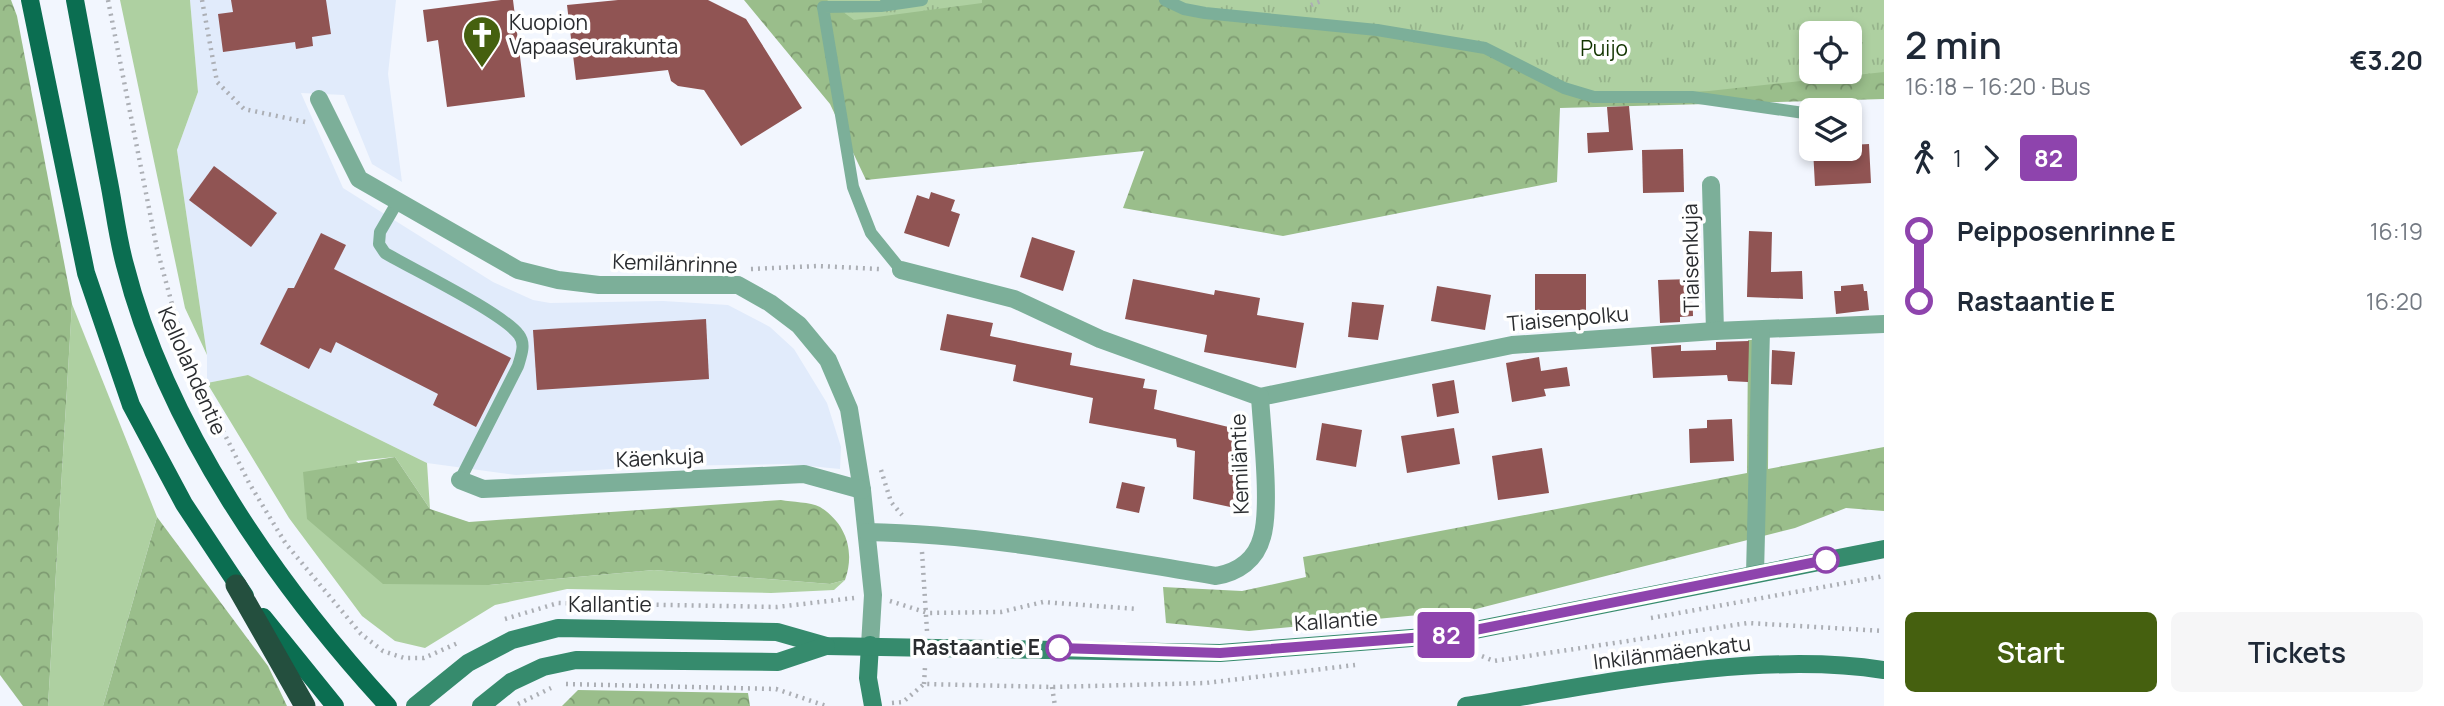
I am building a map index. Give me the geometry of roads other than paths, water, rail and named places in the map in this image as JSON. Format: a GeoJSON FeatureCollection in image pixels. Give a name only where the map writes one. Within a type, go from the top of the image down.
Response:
{"type":"FeatureCollection","features":[{"type":"Feature","properties":{"kind":"highway"},"geometry":{"type":"LineString","coordinates":[[236,585],[305,706]]}},
{"type":"Feature","properties":{"kind":"main road"},"geometry":{"type":"LineString","coordinates":[[30,0],[86,273],[131,405],[184,504],[236,585],[335,706]]}},
{"type":"Feature","properties":{"kind":"main road","name":"Kellolahdentie"},"geometry":{"type":"LineString","coordinates":[[75,0],[125,266],[159,364],[218,482],[269,560],[345,659],[388,706]]}},
{"type":"Feature","properties":{"kind":"main road","name":"Kallantie"},"geometry":{"type":"LineString","coordinates":[[481,706],[511,682],[543,667],[576,660],[778,662],[826,646],[870,645],[1220,653],[1450,635],[1884,549]]}},
{"type":"Feature","properties":{"kind":"main road","name":"Kallantie"},"geometry":{"type":"LineString","coordinates":[[415,706],[468,663],[512,640],[558,628],[777,632],[826,646]]}},
{"type":"Feature","properties":{"kind":"main road"},"geometry":{"type":"LineString","coordinates":[[870,645],[868,678],[873,706]]}},
{"type":"Feature","properties":{"kind":"main road","name":"Inkilänmäenkatu"},"geometry":{"type":"LineString","coordinates":[[1466,706],[1597,685],[1784,663],[1884,670]]}},
{"type":"Feature","properties":{"kind":"street","name":"Kemilänrinne"},"geometry":{"type":"LineString","coordinates":[[319,99],[359,179],[518,270],[558,280],[599,285],[738,285],[770,303],[799,325],[828,360],[849,408],[862,490],[873,595],[870,645]]}},
{"type":"Feature","properties":{"kind":"street","name":"Tiaisenkuja"},"geometry":{"type":"LineString","coordinates":[[1711,185],[1715,331]]}},
{"type":"Feature","properties":{"kind":"street","name":"Kemiläntie"},"geometry":{"type":"LineString","coordinates":[[867,533],[919,533],[1061,550],[1216,576],[1231,573],[1250,558],[1262,537],[1260,397],[1100,339],[1014,299],[901,270]]}},
{"type":"Feature","properties":{"kind":"street","name":"Tiaisenpolku"},"geometry":{"type":"LineString","coordinates":[[1260,397],[1512,345],[1715,331],[1884,324]]}},
{"type":"Feature","properties":{"kind":"street"},"geometry":{"type":"LineString","coordinates":[[1755,574],[1761,330]]}},
{"type":"Feature","properties":{"kind":"street","name":"Käenkuja"},"geometry":{"type":"LineString","coordinates":[[460,480],[483,489],[804,474],[862,490]]}},
{"type":"Feature","properties":{"kind":"lane"},"geometry":{"type":"LineString","coordinates":[[901,270],[872,233],[853,187],[823,7],[881,6],[922,0]]}},
{"type":"Feature","properties":{"kind":"lane"},"geometry":{"type":"LineString","coordinates":[[1165,0],[1184,9],[1205,13],[1377,30],[1485,48],[1564,88],[1594,97],[1692,97],[1778,106],[1799,111]]}},
{"type":"Feature","properties":{"kind":"lane"},"geometry":{"type":"LineString","coordinates":[[398,201],[380,232],[379,244],[385,253],[503,321],[521,337],[523,349],[518,366],[460,480]]}},
{"type":"Feature","properties":{"kind":"place","name":"Kuopion Vapaaseurakunta"},"geometry":{"type":"Point","coordinates":[482,69]}},
{"type":"Feature","properties":{"kind":"place","name":"Rastaantie E"},"geometry":{"type":"Point","coordinates":[1059,648]}},
{"type":"Feature","properties":{"kind":"park label","name":"Puijo"},"geometry":{"type":"Point","coordinates":[1604,49]}}]}
